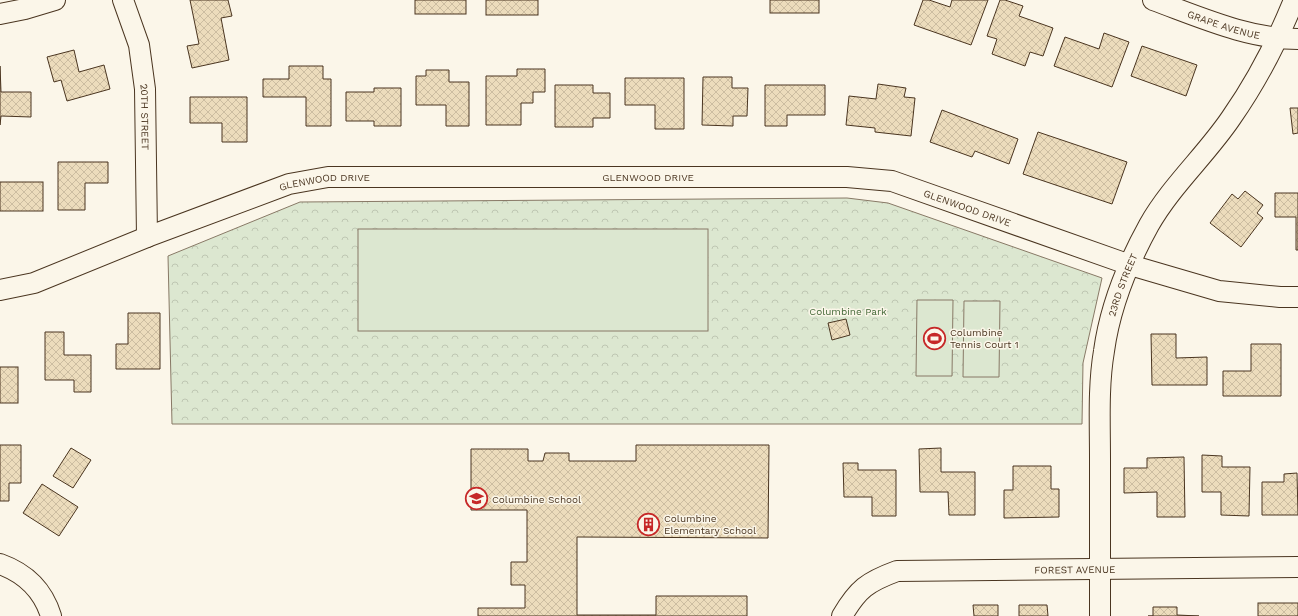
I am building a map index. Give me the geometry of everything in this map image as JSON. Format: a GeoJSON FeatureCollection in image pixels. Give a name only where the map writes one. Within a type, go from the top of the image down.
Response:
{"type":"FeatureCollection","features":[{"type":"Feature","properties":{"kind":"street"},"geometry":{"type":"LineString","coordinates":[[0,14],[25,10],[55,0]]}},
{"type":"Feature","properties":{"kind":"street","name":"20TH STREET"},"geometry":{"type":"LineString","coordinates":[[123,0],[139,45],[145,89],[147,236]]}},
{"type":"Feature","properties":{"kind":"street","name":"GRAPE AVENUE"},"geometry":{"type":"LineString","coordinates":[[1153,0],[1238,30],[1288,39]]}},
{"type":"Feature","properties":{"kind":"street","name":"23RD STREET"},"geometry":{"type":"LineString","coordinates":[[1100,616],[1100,402],[1104,350],[1115,303],[1130,265],[1150,224],[1176,187],[1231,119],[1265,65],[1288,39],[1294,0]]}},
{"type":"Feature","properties":{"kind":"street","name":"GLENWOOD DRIVE"},"geometry":{"type":"LineString","coordinates":[[0,290],[34,283],[147,236],[289,184],[328,177],[847,177],[892,181],[1130,265],[1219,291],[1280,297],[1298,297]]}},
{"type":"Feature","properties":{"kind":"street"},"geometry":{"type":"LineString","coordinates":[[0,564],[22,574],[27,579],[42,595],[51,616]]}},
{"type":"Feature","properties":{"kind":"street","name":"FOREST AVENUE"},"geometry":{"type":"LineString","coordinates":[[842,616],[857,592],[875,579],[897,571],[1298,568]]}},
{"type":"Feature","properties":{"kind":"green space","name":"Columbine Park"},"geometry":{"type":"Polygon","coordinates":[[[847,198],[888,203],[1102,278],[1083,363],[1082,424],[172,424],[168,256],[300,202],[847,198]]]}},
{"type":"Feature","properties":{"kind":"green space"},"geometry":{"type":"Polygon","coordinates":[[[358,229],[708,229],[708,331],[358,331],[358,229]]]}},
{"type":"Feature","properties":{"kind":"green space","name":"Columbine Tennis Court 1"},"geometry":{"type":"Polygon","coordinates":[[[917,300],[953,300],[952,376],[916,376],[917,300]]]}},
{"type":"Feature","properties":{"kind":"green space"},"geometry":{"type":"Polygon","coordinates":[[[964,301],[1000,301],[999,377],[963,377],[964,301]]]}},
{"type":"Feature","properties":{"kind":"building"},"geometry":{"type":"Polygon","coordinates":[[[190,0],[228,0],[232,16],[221,18],[229,60],[192,68],[187,46],[199,44],[190,0]]]}},
{"type":"Feature","properties":{"kind":"building"},"geometry":{"type":"Polygon","coordinates":[[[415,0],[466,0],[466,14],[415,14],[415,0]]]}},
{"type":"Feature","properties":{"kind":"building"},"geometry":{"type":"Polygon","coordinates":[[[486,0],[538,0],[538,15],[486,15],[486,0]]]}},
{"type":"Feature","properties":{"kind":"building"},"geometry":{"type":"Polygon","coordinates":[[[770,0],[819,0],[819,13],[770,13],[770,0]]]}},
{"type":"Feature","properties":{"kind":"building"},"geometry":{"type":"Polygon","coordinates":[[[923,0],[929,0],[950,7],[952,0],[988,0],[971,45],[914,25],[923,0]]]}},
{"type":"Feature","properties":{"kind":"building"},"geometry":{"type":"Polygon","coordinates":[[[1000,0],[1005,0],[1023,6],[1019,16],[1053,28],[1043,56],[1030,52],[1025,66],[992,54],[997,39],[987,36],[1000,0]]]}},
{"type":"Feature","properties":{"kind":"building"},"geometry":{"type":"Polygon","coordinates":[[[1104,33],[1129,42],[1112,87],[1054,66],[1065,37],[1099,49],[1104,33]]]}},
{"type":"Feature","properties":{"kind":"building"},"geometry":{"type":"Polygon","coordinates":[[[1142,46],[1197,65],[1186,96],[1131,76],[1142,46]]]}},
{"type":"Feature","properties":{"kind":"building"},"geometry":{"type":"Polygon","coordinates":[[[74,50],[79,72],[104,65],[110,89],[67,101],[61,80],[54,82],[47,57],[74,50]]]}},
{"type":"Feature","properties":{"kind":"building"},"geometry":{"type":"Polygon","coordinates":[[[0,66],[1,92],[31,92],[31,117],[1,116],[0,125],[0,66]]]}},
{"type":"Feature","properties":{"kind":"building"},"geometry":{"type":"Polygon","coordinates":[[[289,66],[323,66],[323,79],[331,79],[331,126],[306,126],[306,97],[263,97],[263,79],[289,79],[289,66]]]}},
{"type":"Feature","properties":{"kind":"building"},"geometry":{"type":"Polygon","coordinates":[[[517,69],[545,69],[545,92],[533,92],[533,103],[521,103],[521,125],[486,125],[486,76],[517,76],[517,69]]]}},
{"type":"Feature","properties":{"kind":"building"},"geometry":{"type":"Polygon","coordinates":[[[426,70],[449,70],[449,82],[469,82],[469,126],[446,126],[446,105],[416,105],[416,76],[426,76],[426,70]]]}},
{"type":"Feature","properties":{"kind":"building"},"geometry":{"type":"Polygon","coordinates":[[[703,77],[732,77],[732,88],[748,88],[747,116],[733,116],[733,126],[702,125],[703,77]]]}},
{"type":"Feature","properties":{"kind":"building"},"geometry":{"type":"Polygon","coordinates":[[[625,78],[684,78],[684,129],[655,129],[655,105],[625,105],[625,78]]]}},
{"type":"Feature","properties":{"kind":"building"},"geometry":{"type":"Polygon","coordinates":[[[878,84],[906,88],[904,97],[915,98],[911,136],[875,132],[875,128],[846,125],[849,96],[876,99],[878,84]]]}},
{"type":"Feature","properties":{"kind":"building"},"geometry":{"type":"Polygon","coordinates":[[[555,85],[593,85],[593,93],[610,93],[610,118],[593,118],[593,127],[555,127],[555,85]]]}},
{"type":"Feature","properties":{"kind":"building"},"geometry":{"type":"Polygon","coordinates":[[[765,85],[825,85],[825,115],[787,115],[787,126],[765,126],[765,85]]]}},
{"type":"Feature","properties":{"kind":"building"},"geometry":{"type":"Polygon","coordinates":[[[374,88],[401,88],[401,126],[374,126],[374,121],[346,121],[346,92],[374,92],[374,88]]]}},
{"type":"Feature","properties":{"kind":"building"},"geometry":{"type":"Polygon","coordinates":[[[190,97],[247,97],[247,142],[222,142],[222,123],[190,123],[190,97]]]}},
{"type":"Feature","properties":{"kind":"building"},"geometry":{"type":"Polygon","coordinates":[[[1290,108],[1298,108],[1298,133],[1293,134],[1290,108]]]}},
{"type":"Feature","properties":{"kind":"building"},"geometry":{"type":"Polygon","coordinates":[[[942,110],[1018,139],[1009,164],[975,151],[972,157],[930,142],[942,110]]]}},
{"type":"Feature","properties":{"kind":"building"},"geometry":{"type":"Polygon","coordinates":[[[1038,132],[1127,162],[1112,204],[1023,174],[1038,132]]]}},
{"type":"Feature","properties":{"kind":"building"},"geometry":{"type":"Polygon","coordinates":[[[58,162],[108,162],[108,183],[85,183],[85,210],[58,210],[58,162]]]}},
{"type":"Feature","properties":{"kind":"building"},"geometry":{"type":"Polygon","coordinates":[[[0,182],[43,182],[43,211],[0,211],[0,182]]]}},
{"type":"Feature","properties":{"kind":"building"},"geometry":{"type":"Polygon","coordinates":[[[1245,191],[1263,205],[1257,213],[1263,218],[1241,247],[1210,223],[1232,194],[1238,199],[1245,191]]]}},
{"type":"Feature","properties":{"kind":"building"},"geometry":{"type":"Polygon","coordinates":[[[1275,193],[1298,193],[1298,250],[1296,250],[1296,217],[1275,217],[1275,193]]]}},
{"type":"Feature","properties":{"kind":"building"},"geometry":{"type":"Polygon","coordinates":[[[128,313],[160,313],[160,369],[116,369],[116,344],[128,344],[128,313]]]}},
{"type":"Feature","properties":{"kind":"building"},"geometry":{"type":"Polygon","coordinates":[[[846,319],[850,335],[832,340],[828,323],[846,319]]]}},
{"type":"Feature","properties":{"kind":"building"},"geometry":{"type":"Polygon","coordinates":[[[45,332],[64,332],[64,355],[91,355],[91,392],[74,392],[74,380],[45,380],[45,332]]]}},
{"type":"Feature","properties":{"kind":"building"},"geometry":{"type":"Polygon","coordinates":[[[1151,334],[1176,334],[1176,358],[1207,357],[1207,385],[1152,385],[1151,334]]]}},
{"type":"Feature","properties":{"kind":"building"},"geometry":{"type":"Polygon","coordinates":[[[1251,344],[1281,344],[1281,396],[1223,396],[1223,371],[1251,371],[1251,344]]]}},
{"type":"Feature","properties":{"kind":"building"},"geometry":{"type":"Polygon","coordinates":[[[0,367],[18,367],[18,403],[0,403],[0,367]]]}},
{"type":"Feature","properties":{"kind":"building"},"geometry":{"type":"Polygon","coordinates":[[[0,445],[21,445],[21,483],[9,483],[9,501],[0,501],[0,445]]]}},
{"type":"Feature","properties":{"kind":"building","name":"Columbine Elementary School"},"geometry":{"type":"Polygon","coordinates":[[[636,445],[769,445],[768,538],[577,537],[577,615],[656,615],[656,596],[747,596],[747,616],[478,616],[478,608],[525,608],[525,585],[511,585],[511,562],[527,562],[527,510],[471,510],[471,449],[528,449],[528,461],[543,461],[545,453],[569,453],[569,461],[636,461],[636,445]]]}},
{"type":"Feature","properties":{"kind":"building"},"geometry":{"type":"Polygon","coordinates":[[[71,448],[91,460],[73,488],[53,476],[71,448]]]}},
{"type":"Feature","properties":{"kind":"building"},"geometry":{"type":"Polygon","coordinates":[[[941,448],[941,472],[975,472],[975,515],[949,515],[948,492],[920,492],[919,449],[941,448]]]}},
{"type":"Feature","properties":{"kind":"building"},"geometry":{"type":"Polygon","coordinates":[[[1202,455],[1222,456],[1222,467],[1250,467],[1249,516],[1221,515],[1221,492],[1202,492],[1202,455]]]}},
{"type":"Feature","properties":{"kind":"building"},"geometry":{"type":"Polygon","coordinates":[[[1184,457],[1185,517],[1157,517],[1157,492],[1124,493],[1124,468],[1147,468],[1147,458],[1184,457]]]}},
{"type":"Feature","properties":{"kind":"building"},"geometry":{"type":"Polygon","coordinates":[[[843,463],[858,463],[858,470],[896,470],[896,516],[872,516],[872,497],[844,497],[843,463]]]}},
{"type":"Feature","properties":{"kind":"building"},"geometry":{"type":"Polygon","coordinates":[[[1013,466],[1051,466],[1051,489],[1059,489],[1059,517],[1004,518],[1004,490],[1013,490],[1013,466]]]}},
{"type":"Feature","properties":{"kind":"building"},"geometry":{"type":"Polygon","coordinates":[[[1297,473],[1298,515],[1262,515],[1262,482],[1284,482],[1284,474],[1297,473]]]}},
{"type":"Feature","properties":{"kind":"building"},"geometry":{"type":"Polygon","coordinates":[[[42,484],[78,507],[59,536],[23,513],[42,484]]]}},
{"type":"Feature","properties":{"kind":"building"},"geometry":{"type":"Polygon","coordinates":[[[1258,603],[1298,603],[1298,616],[1258,616],[1258,603]]]}},
{"type":"Feature","properties":{"kind":"building"},"geometry":{"type":"Polygon","coordinates":[[[973,605],[998,605],[998,616],[974,616],[973,605]]]}},
{"type":"Feature","properties":{"kind":"building"},"geometry":{"type":"Polygon","coordinates":[[[1019,605],[1047,605],[1048,616],[1019,616],[1019,605]]]}},
{"type":"Feature","properties":{"kind":"building"},"geometry":{"type":"Polygon","coordinates":[[[1153,607],[1177,607],[1177,615],[1199,616],[1153,616],[1153,607]]]}},
{"type":"Feature","properties":{"kind":"place","name":"Columbine Tennis Court 1"},"geometry":{"type":"Point","coordinates":[935,338]}},
{"type":"Feature","properties":{"kind":"place","name":"Columbine School"},"geometry":{"type":"Point","coordinates":[476,499]}},
{"type":"Feature","properties":{"kind":"place","name":"Columbine Elementary School"},"geometry":{"type":"Point","coordinates":[648,524]}}]}
